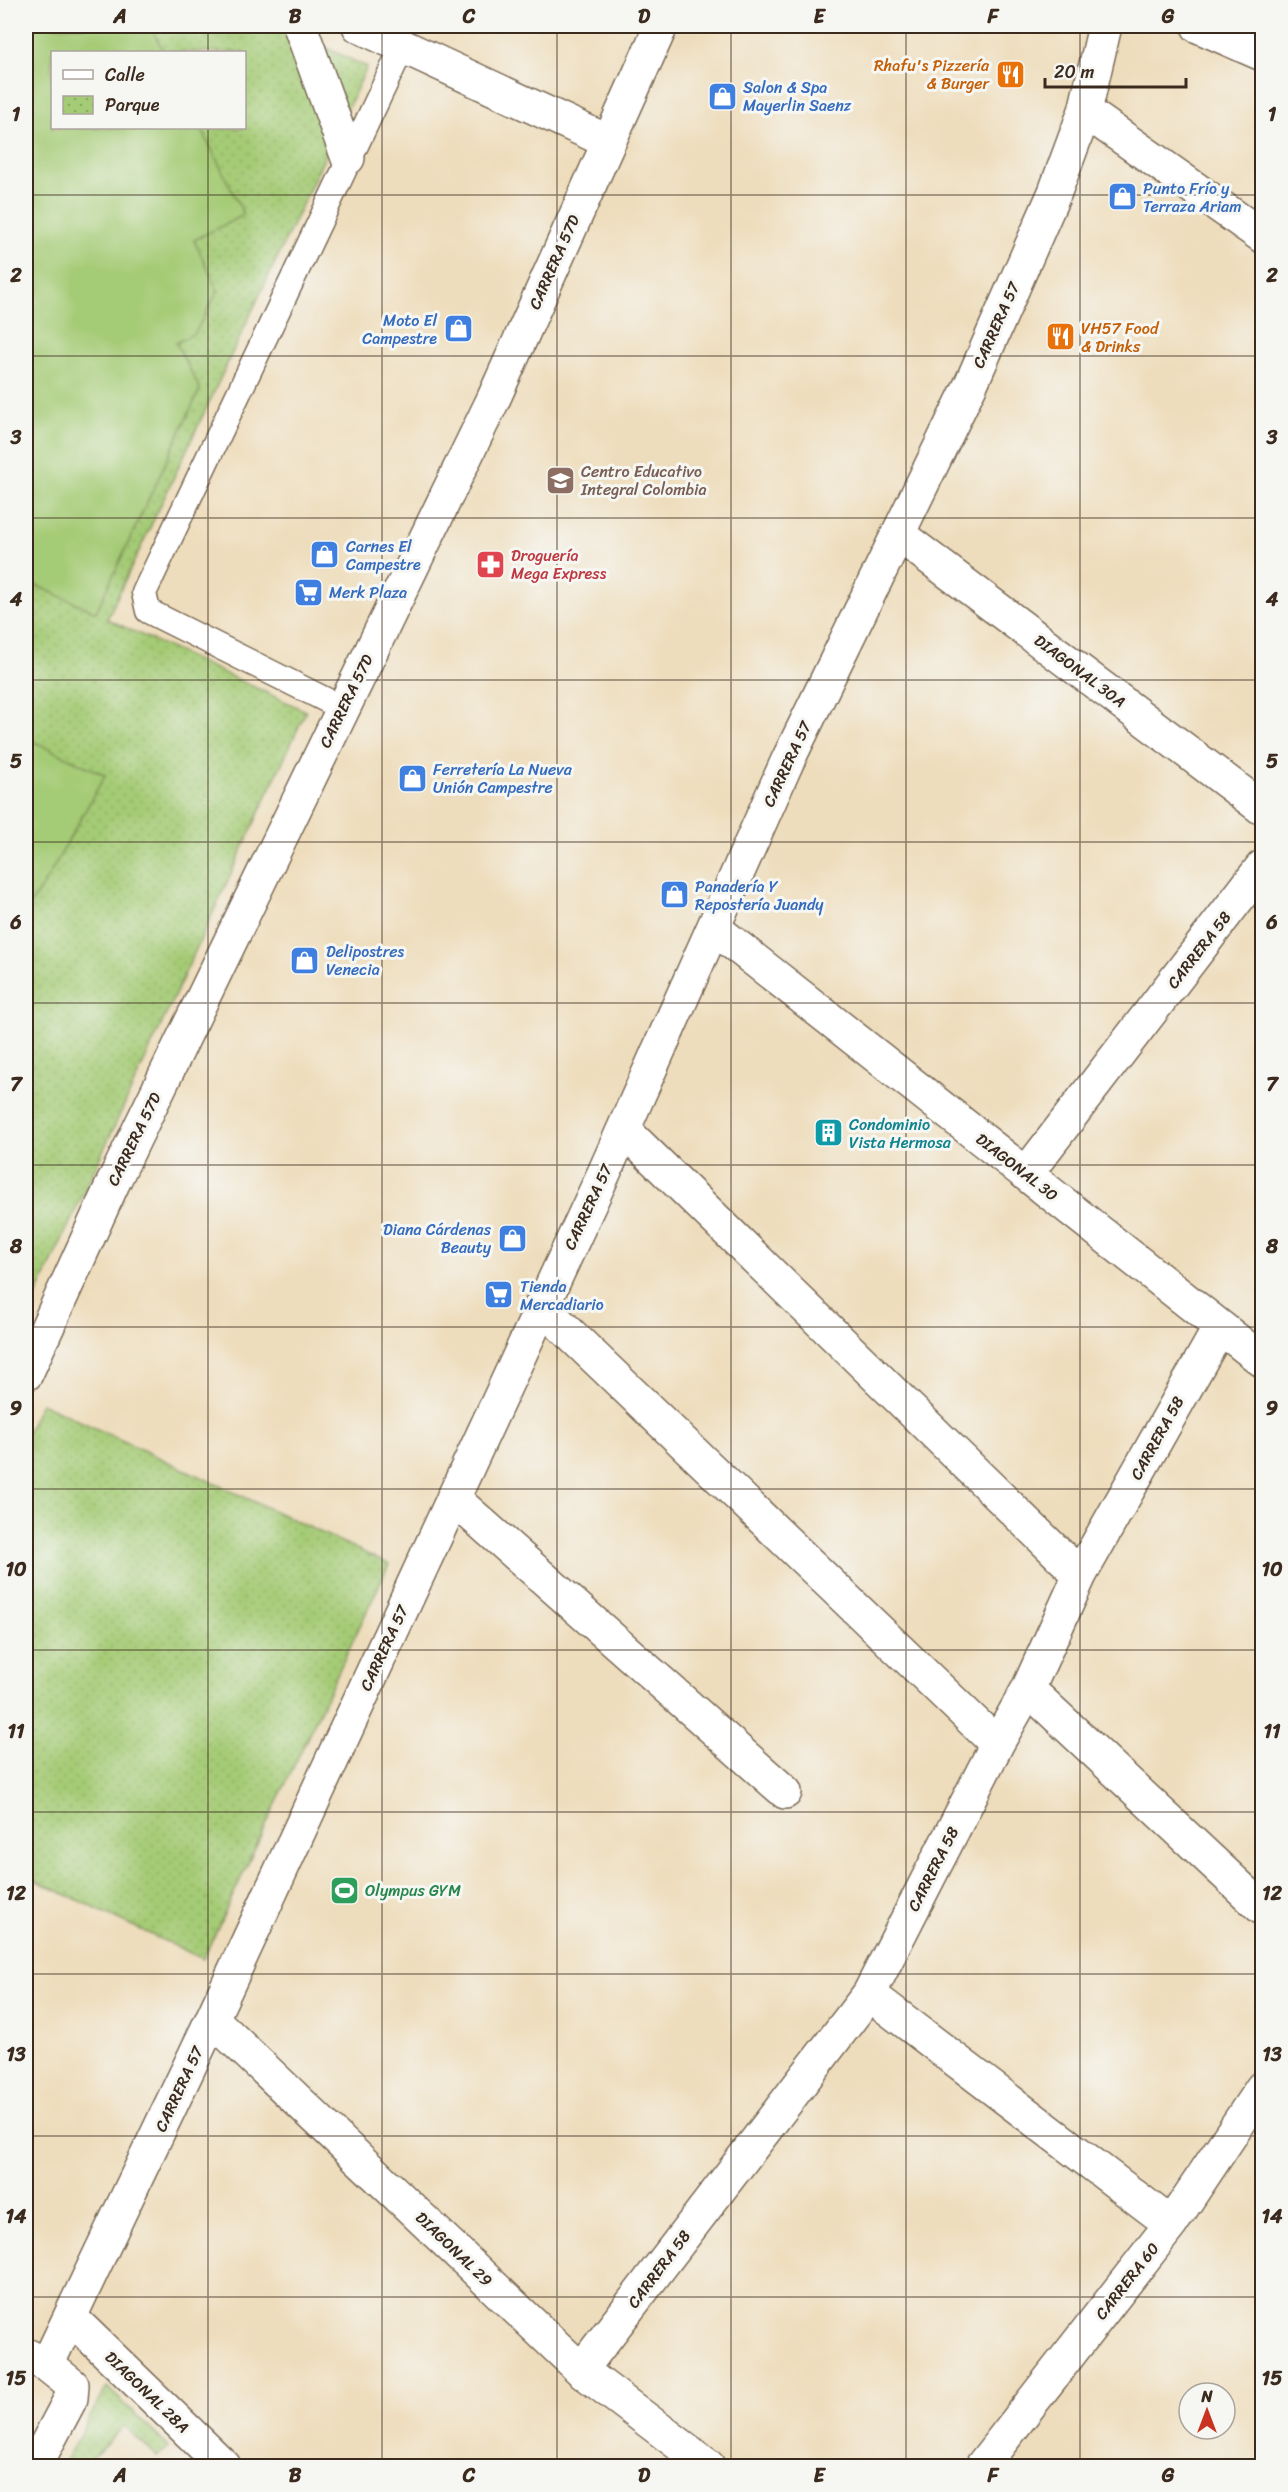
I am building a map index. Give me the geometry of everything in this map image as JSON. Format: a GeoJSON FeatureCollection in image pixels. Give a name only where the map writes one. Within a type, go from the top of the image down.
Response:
{"type":"FeatureCollection","features":[{"type":"Feature","properties":{"kind":"street"},"geometry":{"type":"LineString","coordinates":[[300,26],[348,158]]}},
{"type":"Feature","properties":{"kind":"street"},"geometry":{"type":"LineString","coordinates":[[359,26],[413,41],[609,141]]}},
{"type":"Feature","properties":{"kind":"street","name":"CARRERA 57D"},"geometry":{"type":"LineString","coordinates":[[26,1374],[118,1172],[493,399],[661,26]]}},
{"type":"Feature","properties":{"kind":"street","name":"CARRERA 57"},"geometry":{"type":"LineString","coordinates":[[35,2466],[71,2398],[72,2385],[36,2360],[70,2317],[212,2019],[624,1131],[787,762],[980,363],[1055,192],[1085,111],[1105,26]]}},
{"type":"Feature","properties":{"kind":"street"},"geometry":{"type":"LineString","coordinates":[[1198,26],[1263,54]]}},
{"type":"Feature","properties":{"kind":"street"},"geometry":{"type":"LineString","coordinates":[[1085,111],[1263,236]]}},
{"type":"Feature","properties":{"kind":"street","name":"DIAGONAL 30A"},"geometry":{"type":"LineString","coordinates":[[898,534],[1263,808]]}},
{"type":"Feature","properties":{"kind":"street","name":"CARRERA 58"},"geometry":{"type":"LineString","coordinates":[[1026,1174],[1263,867]]}},
{"type":"Feature","properties":{"kind":"street","name":"DIAGONAL 30"},"geometry":{"type":"LineString","coordinates":[[714,928],[1263,1360]]}},
{"type":"Feature","properties":{"kind":"street"},"geometry":{"type":"LineString","coordinates":[[624,1131],[1080,1575]]}},
{"type":"Feature","properties":{"kind":"street"},"geometry":{"type":"LineString","coordinates":[[541,1306],[997,1744]]}},
{"type":"Feature","properties":{"kind":"street","name":"CARRERA 58"},"geometry":{"type":"LineString","coordinates":[[581,2370],[869,1994],[997,1744],[1028,1689],[1080,1575],[1220,1327]]}},
{"type":"Feature","properties":{"kind":"street"},"geometry":{"type":"LineString","coordinates":[[453,1498],[785,1792]]}},
{"type":"Feature","properties":{"kind":"street"},"geometry":{"type":"LineString","coordinates":[[1028,1689],[1263,1908]]}},
{"type":"Feature","properties":{"kind":"street"},"geometry":{"type":"LineString","coordinates":[[869,1994],[1171,2224]]}},
{"type":"Feature","properties":{"kind":"street","name":"DIAGONAL 29"},"geometry":{"type":"LineString","coordinates":[[212,2019],[581,2370],[708,2466]]}},
{"type":"Feature","properties":{"kind":"street","name":"CARRERA 60"},"geometry":{"type":"LineString","coordinates":[[982,2466],[1171,2224],[1263,2088]]}},
{"type":"Feature","properties":{"kind":"street","name":"DIAGONAL 28A"},"geometry":{"type":"LineString","coordinates":[[70,2317],[224,2466]]}},
{"type":"Feature","properties":{"kind":"lane"},"geometry":{"type":"LineString","coordinates":[[342,708],[148,611],[144,593],[348,158],[413,41]]}},
{"type":"Feature","properties":{"kind":"green space"},"geometry":{"type":"Polygon","coordinates":[[[26,26],[280,26],[367,67],[107,619],[306,711],[26,1318],[26,26]]]}},
{"type":"Feature","properties":{"kind":"green space"},"geometry":{"type":"Polygon","coordinates":[[[26,26],[150,26],[163,51],[51,51],[51,129],[201,129],[244,215],[194,240],[218,291],[195,333],[176,343],[200,389],[96,612],[26,581],[26,26]]]}},
{"type":"Feature","properties":{"kind":"green space"},"geometry":{"type":"Polygon","coordinates":[[[26,738],[105,775],[48,877],[26,911],[26,738]]]}},
{"type":"Feature","properties":{"kind":"green space"},"geometry":{"type":"Polygon","coordinates":[[[41,1403],[389,1564],[203,1959],[26,1876],[26,1435],[41,1403]]]}},
{"type":"Feature","properties":{"kind":"green space"},"geometry":{"type":"Polygon","coordinates":[[[107,2387],[169,2447],[158,2457],[124,2426],[85,2466],[62,2466],[107,2387]]]}},
{"type":"Feature","properties":{"kind":"place","name":"Rhafu's Pizzería & Burger"},"geometry":{"type":"Point","coordinates":[1010,74]}},
{"type":"Feature","properties":{"kind":"place","name":"Salon & Spa Mayerlin Saenz"},"geometry":{"type":"Point","coordinates":[722,96]}},
{"type":"Feature","properties":{"kind":"place","name":"Punto Frío y Terraza Ariam"},"geometry":{"type":"Point","coordinates":[1122,197]}},
{"type":"Feature","properties":{"kind":"place","name":"Moto El Campestre"},"geometry":{"type":"Point","coordinates":[458,329]}},
{"type":"Feature","properties":{"kind":"place","name":"VH57 Food & Drinks"},"geometry":{"type":"Point","coordinates":[1060,337]}},
{"type":"Feature","properties":{"kind":"place","name":"Centro Educativo Integral Colombia"},"geometry":{"type":"Point","coordinates":[560,480]}},
{"type":"Feature","properties":{"kind":"place","name":"Carnes El Campestre"},"geometry":{"type":"Point","coordinates":[325,555]}},
{"type":"Feature","properties":{"kind":"place","name":"Droguería Mega Express"},"geometry":{"type":"Point","coordinates":[490,564]}},
{"type":"Feature","properties":{"kind":"place","name":"Merk Plaza"},"geometry":{"type":"Point","coordinates":[308,592]}},
{"type":"Feature","properties":{"kind":"place","name":"Ferretería La Nueva Unión Campestre"},"geometry":{"type":"Point","coordinates":[412,778]}},
{"type":"Feature","properties":{"kind":"place","name":"Panadería Y Repostería Juandy"},"geometry":{"type":"Point","coordinates":[674,895]}},
{"type":"Feature","properties":{"kind":"place","name":"Delipostres Venecia"},"geometry":{"type":"Point","coordinates":[305,960]}},
{"type":"Feature","properties":{"kind":"place","name":"Condominio Vista Hermosa"},"geometry":{"type":"Point","coordinates":[828,1133]}},
{"type":"Feature","properties":{"kind":"place","name":"Diana Cárdenas Beauty"},"geometry":{"type":"Point","coordinates":[512,1238]}},
{"type":"Feature","properties":{"kind":"place","name":"Tienda Mercadiario"},"geometry":{"type":"Point","coordinates":[499,1295]}},
{"type":"Feature","properties":{"kind":"place","name":"Olympus GYM"},"geometry":{"type":"Point","coordinates":[344,1890]}}]}
